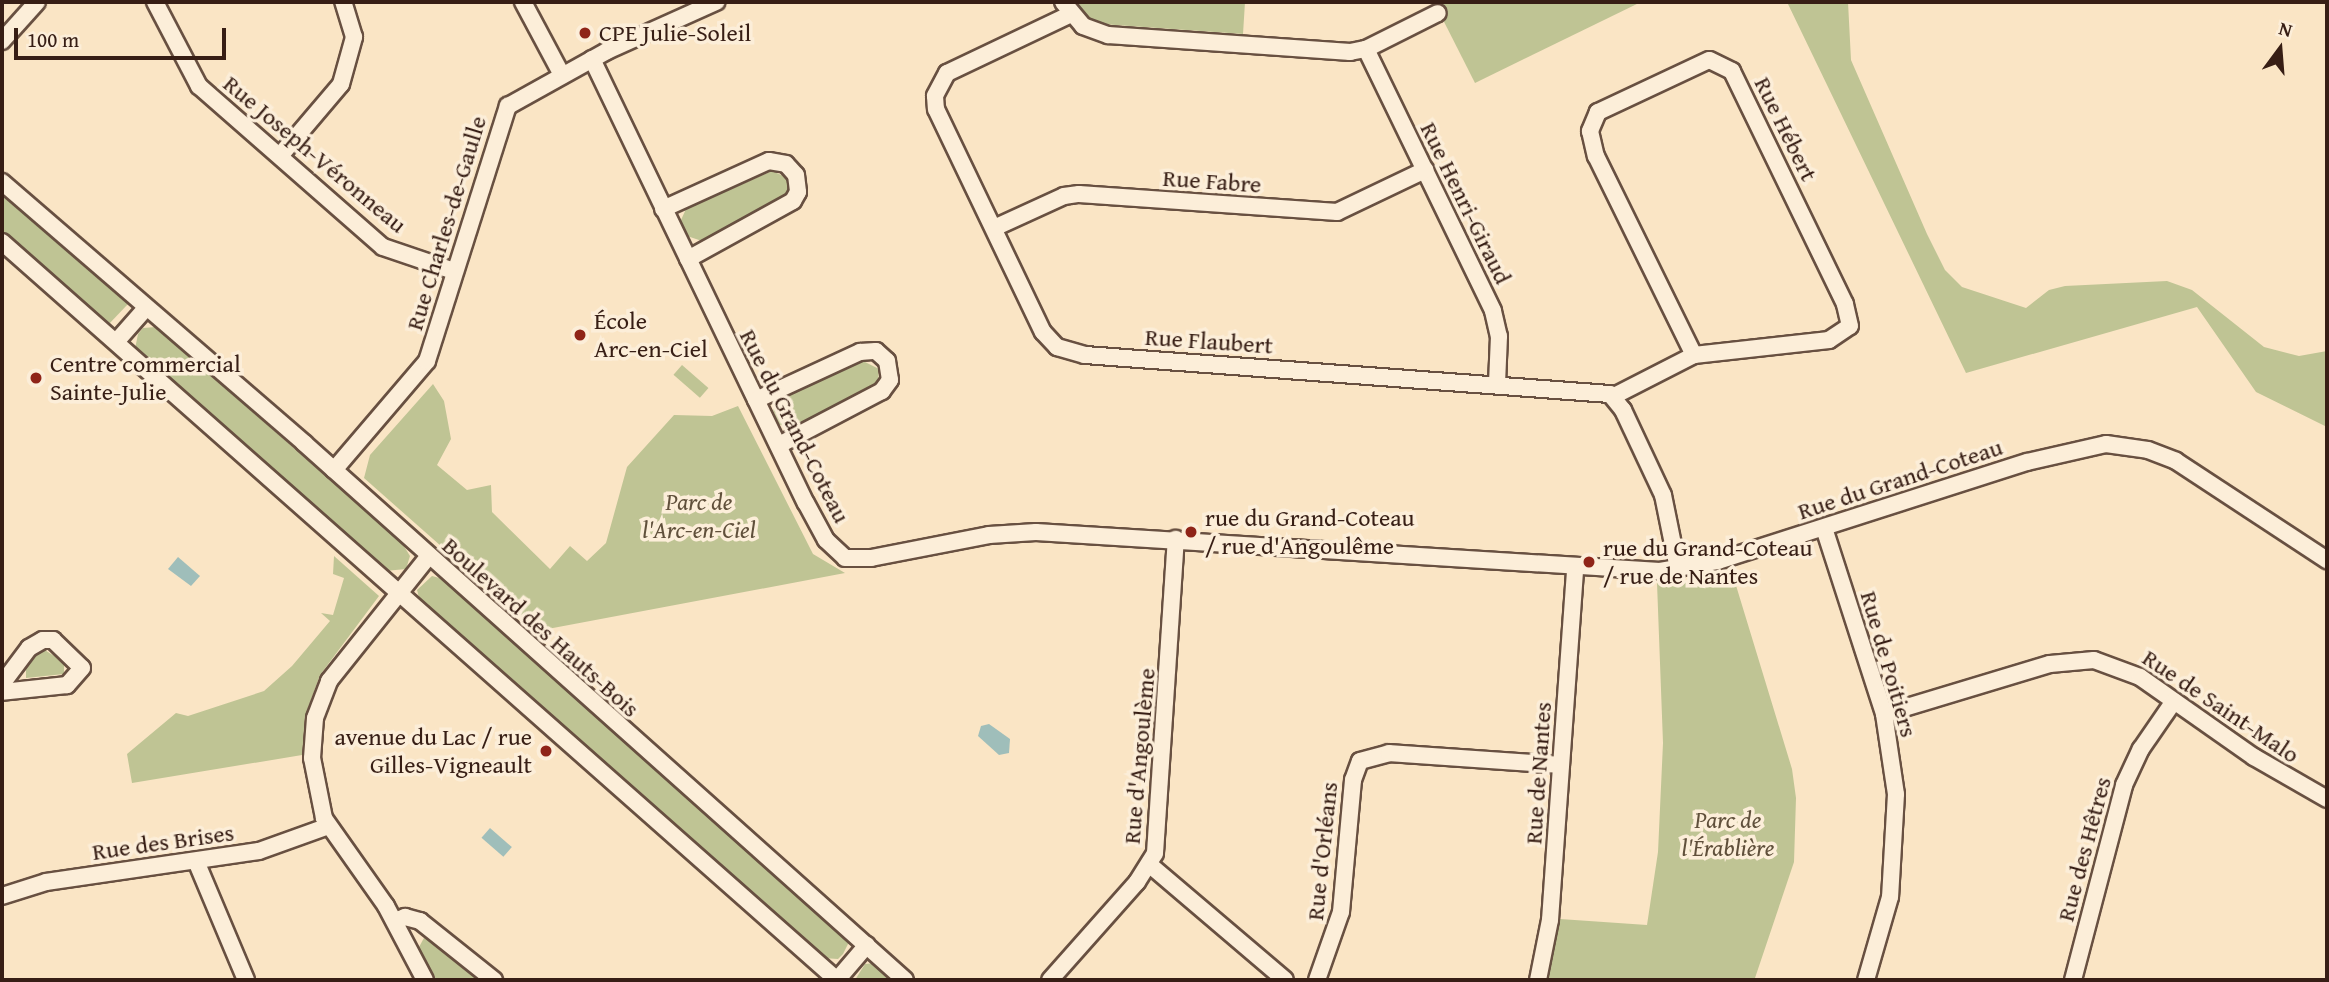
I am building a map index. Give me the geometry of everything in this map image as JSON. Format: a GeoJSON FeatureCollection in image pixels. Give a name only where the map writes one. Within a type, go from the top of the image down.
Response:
{"type":"FeatureCollection","features":[{"type":"Feature","properties":{"kind":"street"},"geometry":{"type":"LineString","coordinates":[[2,41],[37,2]]}},
{"type":"Feature","properties":{"kind":"street","name":"Rue Joseph-Véronneau"},"geometry":{"type":"LineString","coordinates":[[155,2],[192,77],[383,247],[454,271]]}},
{"type":"Feature","properties":{"kind":"street"},"geometry":{"type":"LineString","coordinates":[[280,156],[341,85],[354,37],[342,2]]}},
{"type":"Feature","properties":{"kind":"street"},"geometry":{"type":"LineString","coordinates":[[523,2],[562,75]]}},
{"type":"Feature","properties":{"kind":"street","name":"Rue Charles-de-Gaulle"},"geometry":{"type":"LineString","coordinates":[[334,470],[424,366],[505,112],[514,101],[592,59],[713,2]]}},
{"type":"Feature","properties":{"kind":"street"},"geometry":{"type":"LineString","coordinates":[[1066,8],[1090,30],[1108,34],[1334,51],[1366,49],[1438,13]]}},
{"type":"Feature","properties":{"kind":"street","name":"Rue Flaubert"},"geometry":{"type":"LineString","coordinates":[[1066,8],[953,70],[936,89],[936,109],[1043,332],[1068,353],[1497,384],[1614,396]]}},
{"type":"Feature","properties":{"kind":"street","name":"Rue Henri-Giraud"},"geometry":{"type":"LineString","coordinates":[[1366,49],[1493,311],[1499,336],[1497,384]]}},
{"type":"Feature","properties":{"kind":"street","name":"Rue du Grand-Coteau"},"geometry":{"type":"LineString","coordinates":[[592,59],[826,540],[845,558],[871,558],[1000,534],[1176,539],[1575,567],[1678,569],[1824,528],[2064,451],[2121,445],[2176,461],[2327,560]]}},
{"type":"Feature","properties":{"kind":"street","name":"Rue Hébert"},"geometry":{"type":"LineString","coordinates":[[1614,396],[1694,355],[1829,340],[1850,326],[1846,304],[1732,71],[1709,60],[1598,112],[1590,127],[1593,150],[1694,355]]}},
{"type":"Feature","properties":{"kind":"street"},"geometry":{"type":"LineString","coordinates":[[663,209],[769,161],[783,163],[794,172],[799,188],[793,201],[688,259]]}},
{"type":"Feature","properties":{"kind":"street","name":"Rue Fabre"},"geometry":{"type":"LineString","coordinates":[[994,228],[1064,196],[1079,194],[1338,212],[1425,170]]}},
{"type":"Feature","properties":{"kind":"street","name":"Boulevard des Hauts-Bois"},"geometry":{"type":"LineString","coordinates":[[2,182],[334,470],[428,557],[905,980]]}},
{"type":"Feature","properties":{"kind":"street"},"geometry":{"type":"LineString","coordinates":[[2,242],[837,980],[867,945]]}},
{"type":"Feature","properties":{"kind":"street"},"geometry":{"type":"LineString","coordinates":[[116,342],[146,309]]}},
{"type":"Feature","properties":{"kind":"street"},"geometry":{"type":"LineString","coordinates":[[756,400],[865,350],[876,351],[887,361],[890,380],[882,391],[779,445]]}},
{"type":"Feature","properties":{"kind":"street"},"geometry":{"type":"LineString","coordinates":[[1614,396],[1667,506],[1678,569]]}},
{"type":"Feature","properties":{"kind":"street","name":"Rue de Poitiers"},"geometry":{"type":"LineString","coordinates":[[1824,528],[1884,714],[1896,802],[1895,862],[1886,919],[1866,980]]}},
{"type":"Feature","properties":{"kind":"street","name":"Rue d'Angoulème"},"geometry":{"type":"LineString","coordinates":[[1051,980],[1150,865],[1159,820],[1176,539]]}},
{"type":"Feature","properties":{"kind":"street"},"geometry":{"type":"LineString","coordinates":[[425,980],[396,921],[328,826],[313,780],[317,710],[342,659],[428,557]]}},
{"type":"Feature","properties":{"kind":"street","name":"Rue de Nantes"},"geometry":{"type":"LineString","coordinates":[[1538,980],[1550,920],[1575,567]]}},
{"type":"Feature","properties":{"kind":"street"},"geometry":{"type":"LineString","coordinates":[[2,684],[29,648],[43,640],[53,640],[82,668],[67,685],[2,692]]}},
{"type":"Feature","properties":{"kind":"street","name":"Rue de Saint-Malo"},"geometry":{"type":"LineString","coordinates":[[1884,714],[2081,659],[2133,673],[2270,768],[2327,799]]}},
{"type":"Feature","properties":{"kind":"street","name":"Rue des Hêtres"},"geometry":{"type":"LineString","coordinates":[[2073,980],[2124,785],[2141,749],[2174,701]]}},
{"type":"Feature","properties":{"kind":"street","name":"Rue d'Orléans"},"geometry":{"type":"LineString","coordinates":[[1317,980],[1339,922],[1353,780],[1360,761],[1389,752],[1561,765]]}},
{"type":"Feature","properties":{"kind":"street","name":"Rue des Brises"},"geometry":{"type":"LineString","coordinates":[[2,896],[46,882],[265,850],[328,826]]}},
{"type":"Feature","properties":{"kind":"street"},"geometry":{"type":"LineString","coordinates":[[196,861],[246,980]]}},
{"type":"Feature","properties":{"kind":"street"},"geometry":{"type":"LineString","coordinates":[[1150,865],[1282,979]]}},
{"type":"Feature","properties":{"kind":"street"},"geometry":{"type":"LineString","coordinates":[[396,921],[405,917],[420,921],[494,980]]}},
{"type":"Feature","properties":{"kind":"green space"},"geometry":{"type":"Polygon","coordinates":[[[1075,2],[1245,2],[1243,34],[1101,24],[1087,17],[1075,2]]]}},
{"type":"Feature","properties":{"kind":"green space"},"geometry":{"type":"Polygon","coordinates":[[[1434,2],[1641,2],[1475,83],[1434,2]]]}},
{"type":"Feature","properties":{"kind":"green space"},"geometry":{"type":"Polygon","coordinates":[[[1787,2],[1848,2],[1851,60],[1927,234],[1945,270],[1962,287],[2026,308],[2049,290],[2065,286],[2167,281],[2192,290],[2264,347],[2299,356],[2327,351],[2327,427],[2256,392],[2197,307],[1966,373],[1787,2]]]}},
{"type":"Feature","properties":{"kind":"green space"},"geometry":{"type":"Polygon","coordinates":[[[772,171],[786,177],[788,189],[783,198],[702,241],[687,236],[681,220],[686,209],[772,171]]]}},
{"type":"Feature","properties":{"kind":"green space"},"geometry":{"type":"Polygon","coordinates":[[[2,188],[126,300],[128,304],[108,325],[2,234],[2,188]]]}},
{"type":"Feature","properties":{"kind":"green space"},"geometry":{"type":"Polygon","coordinates":[[[156,327],[402,543],[410,556],[406,569],[385,571],[139,356],[135,349],[138,334],[143,328],[156,327]]]}},
{"type":"Feature","properties":{"kind":"green space"},"geometry":{"type":"Polygon","coordinates":[[[861,360],[879,369],[878,383],[872,389],[792,429],[778,424],[773,410],[778,400],[861,360]]]}},
{"type":"Feature","properties":{"kind":"green space"},"geometry":{"type":"Polygon","coordinates":[[[682,365],[708,388],[700,398],[673,375],[682,365]]]}},
{"type":"Feature","properties":{"kind":"green space","name":"Parc de l'Arc-en-Ciel"},"geometry":{"type":"Polygon","coordinates":[[[433,384],[444,401],[451,439],[437,465],[467,490],[491,485],[492,512],[550,569],[570,546],[587,561],[606,543],[627,467],[674,415],[712,416],[738,406],[813,554],[845,573],[537,631],[364,478],[370,455],[433,384]]]}},
{"type":"Feature","properties":{"kind":"green space"},"geometry":{"type":"Polygon","coordinates":[[[334,556],[379,596],[320,675],[305,716],[302,755],[132,783],[127,754],[176,713],[188,716],[264,691],[292,666],[330,621],[321,613],[333,615],[344,578],[333,574],[334,556]]]}},
{"type":"Feature","properties":{"kind":"green space","name":"Parc de l'Érablière"},"geometry":{"type":"Polygon","coordinates":[[[1731,569],[1792,769],[1796,798],[1794,862],[1755,978],[1761,980],[1548,980],[1560,919],[1647,925],[1658,852],[1663,743],[1657,583],[1693,581],[1731,569]]]}},
{"type":"Feature","properties":{"kind":"green space"},"geometry":{"type":"Polygon","coordinates":[[[432,576],[443,579],[840,929],[849,942],[843,954],[838,959],[823,958],[421,605],[417,590],[432,576]]]}},
{"type":"Feature","properties":{"kind":"green space"},"geometry":{"type":"Polygon","coordinates":[[[43,649],[64,662],[64,674],[26,678],[26,667],[43,649]]]}},
{"type":"Feature","properties":{"kind":"green space"},"geometry":{"type":"Polygon","coordinates":[[[424,938],[434,939],[481,980],[435,980],[419,947],[424,938]]]}},
{"type":"Feature","properties":{"kind":"green space"},"geometry":{"type":"Polygon","coordinates":[[[875,963],[899,980],[855,980],[865,964],[875,963]]]}},
{"type":"Feature","properties":{"kind":"water"},"geometry":{"type":"Polygon","coordinates":[[[178,557],[200,576],[191,586],[168,569],[178,557]]]}},
{"type":"Feature","properties":{"kind":"water"},"geometry":{"type":"Polygon","coordinates":[[[989,724],[1010,739],[1009,753],[999,755],[978,736],[981,726],[989,724]]]}},
{"type":"Feature","properties":{"kind":"water"},"geometry":{"type":"Polygon","coordinates":[[[490,828],[512,847],[503,857],[481,838],[490,828]]]}},
{"type":"Feature","properties":{"kind":"place","name":"CPE Julie-Soleil"},"geometry":{"type":"Point","coordinates":[585,33]}},
{"type":"Feature","properties":{"kind":"place","name":"École Arc-en-Ciel"},"geometry":{"type":"Point","coordinates":[580,335]}},
{"type":"Feature","properties":{"kind":"place","name":"Centre commercial Sainte-Julie"},"geometry":{"type":"Point","coordinates":[36,378]}},
{"type":"Feature","properties":{"kind":"place","name":"rue du Grand-Coteau / rue d'Angoulême"},"geometry":{"type":"Point","coordinates":[1191,532]}},
{"type":"Feature","properties":{"kind":"place","name":"rue du Grand-Coteau / rue de Nantes"},"geometry":{"type":"Point","coordinates":[1589,562]}},
{"type":"Feature","properties":{"kind":"place","name":"avenue du Lac / rue Gilles-Vigneault"},"geometry":{"type":"Point","coordinates":[546,751]}}]}
